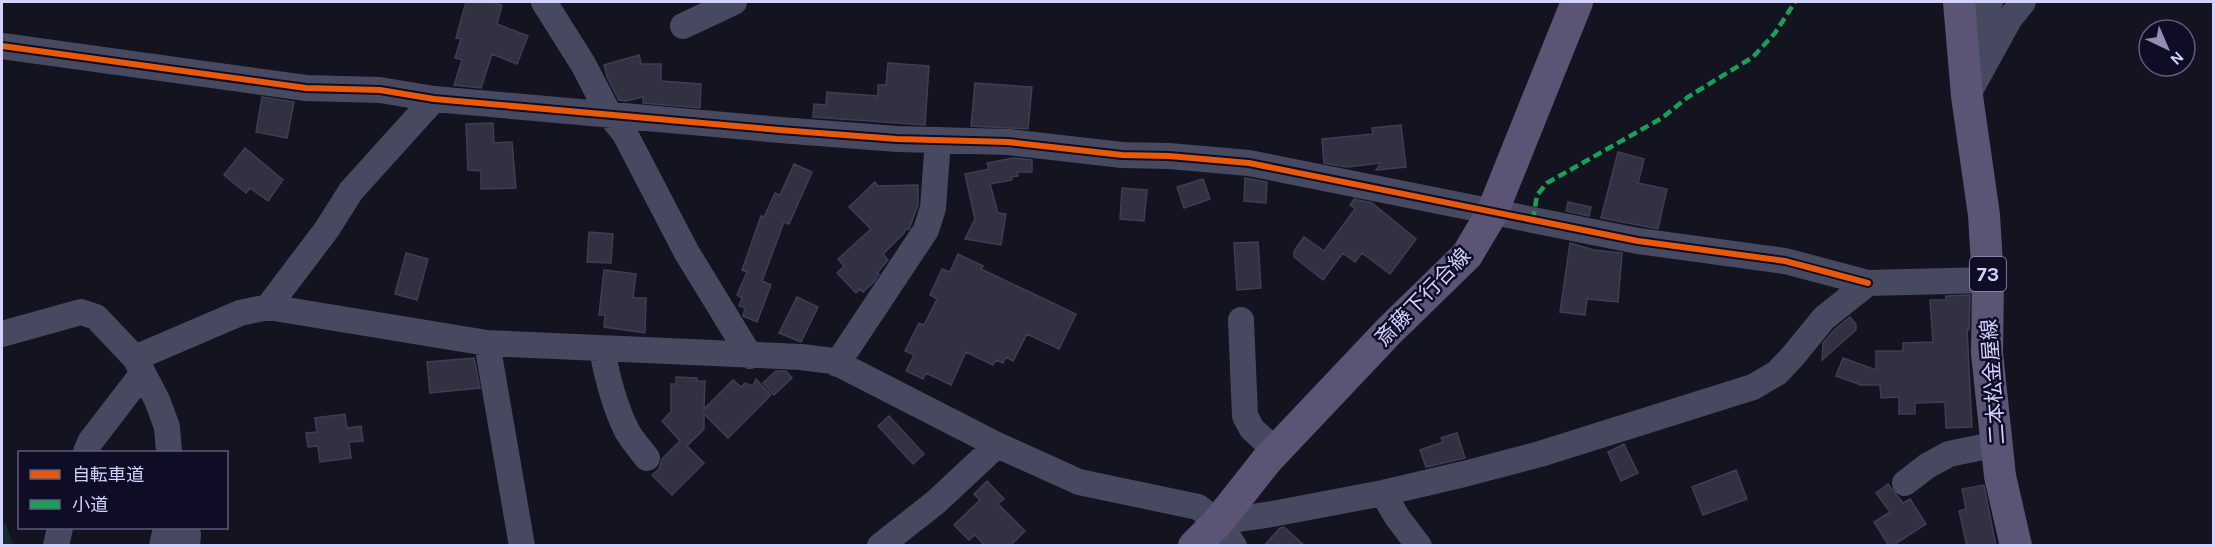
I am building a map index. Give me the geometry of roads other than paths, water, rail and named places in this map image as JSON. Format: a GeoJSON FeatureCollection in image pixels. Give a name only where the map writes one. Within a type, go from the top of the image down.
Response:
{"type":"FeatureCollection","features":[{"type":"Feature","properties":{"kind":"main road","name":"斎藤下行合線"},"geometry":{"type":"LineString","coordinates":[[1194,546],[1226,534],[1276,451],[1389,331],[1467,255],[1492,213],[1577,2]]}},
{"type":"Feature","properties":{"kind":"main road","name":"二本松金屋線"},"geometry":{"type":"LineString","coordinates":[[1959,2],[1967,96],[1984,215],[1988,280],[1987,353],[2000,476],[2016,546]]}},
{"type":"Feature","properties":{"kind":"street"},"geometry":{"type":"LineString","coordinates":[[544,2],[583,64],[609,114],[625,134],[687,253],[750,356]]}},
{"type":"Feature","properties":{"kind":"street"},"geometry":{"type":"LineString","coordinates":[[683,26],[734,2]]}},
{"type":"Feature","properties":{"kind":"street"},"geometry":{"type":"LineString","coordinates":[[1963,49],[1990,2]]}},
{"type":"Feature","properties":{"kind":"street"},"geometry":{"type":"LineString","coordinates":[[1967,96],[2010,18],[2023,2]]}},
{"type":"Feature","properties":{"kind":"street"},"geometry":{"type":"LineString","coordinates":[[2,46],[306,88],[380,90],[434,99],[780,130],[1008,142],[1122,155],[1169,156],[1249,163],[1638,241],[1785,261],[1868,283],[1988,280]]}},
{"type":"Feature","properties":{"kind":"street"},"geometry":{"type":"LineString","coordinates":[[268,307],[327,229],[351,191],[434,99]]}},
{"type":"Feature","properties":{"kind":"street"},"geometry":{"type":"LineString","coordinates":[[837,364],[926,230],[933,208],[938,140]]}},
{"type":"Feature","properties":{"kind":"street"},"geometry":{"type":"LineString","coordinates":[[87,451],[90,442],[139,365],[240,313],[268,307],[487,343],[801,357],[833,361],[997,445],[1079,482],[1198,507],[1226,534],[1272,514],[1383,493],[1540,454],[1753,387],[1777,373],[1824,318],[1868,283]]}},
{"type":"Feature","properties":{"kind":"street"},"geometry":{"type":"LineString","coordinates":[[2,334],[81,312],[96,317],[139,365],[157,400],[167,427],[169,451]]}},
{"type":"Feature","properties":{"kind":"street"},"geometry":{"type":"LineString","coordinates":[[1241,320],[1245,416],[1252,429],[1276,451]]}},
{"type":"Feature","properties":{"kind":"street"},"geometry":{"type":"LineString","coordinates":[[487,343],[522,546]]}},
{"type":"Feature","properties":{"kind":"street"},"geometry":{"type":"LineString","coordinates":[[602,349],[607,375],[619,411],[628,433],[646,458]]}},
{"type":"Feature","properties":{"kind":"street"},"geometry":{"type":"LineString","coordinates":[[1905,483],[1927,466],[1949,454],[1997,444]]}},
{"type":"Feature","properties":{"kind":"street"},"geometry":{"type":"LineString","coordinates":[[880,546],[936,502],[997,445]]}},
{"type":"Feature","properties":{"kind":"street"},"geometry":{"type":"LineString","coordinates":[[1383,493],[1397,517],[1419,546]]}},
{"type":"Feature","properties":{"kind":"street"},"geometry":{"type":"LineString","coordinates":[[56,546],[60,529]]}},
{"type":"Feature","properties":{"kind":"street"},"geometry":{"type":"LineString","coordinates":[[162,546],[166,529]]}},
{"type":"Feature","properties":{"kind":"street"},"geometry":{"type":"LineString","coordinates":[[186,529],[188,534],[187,546]]}}]}
